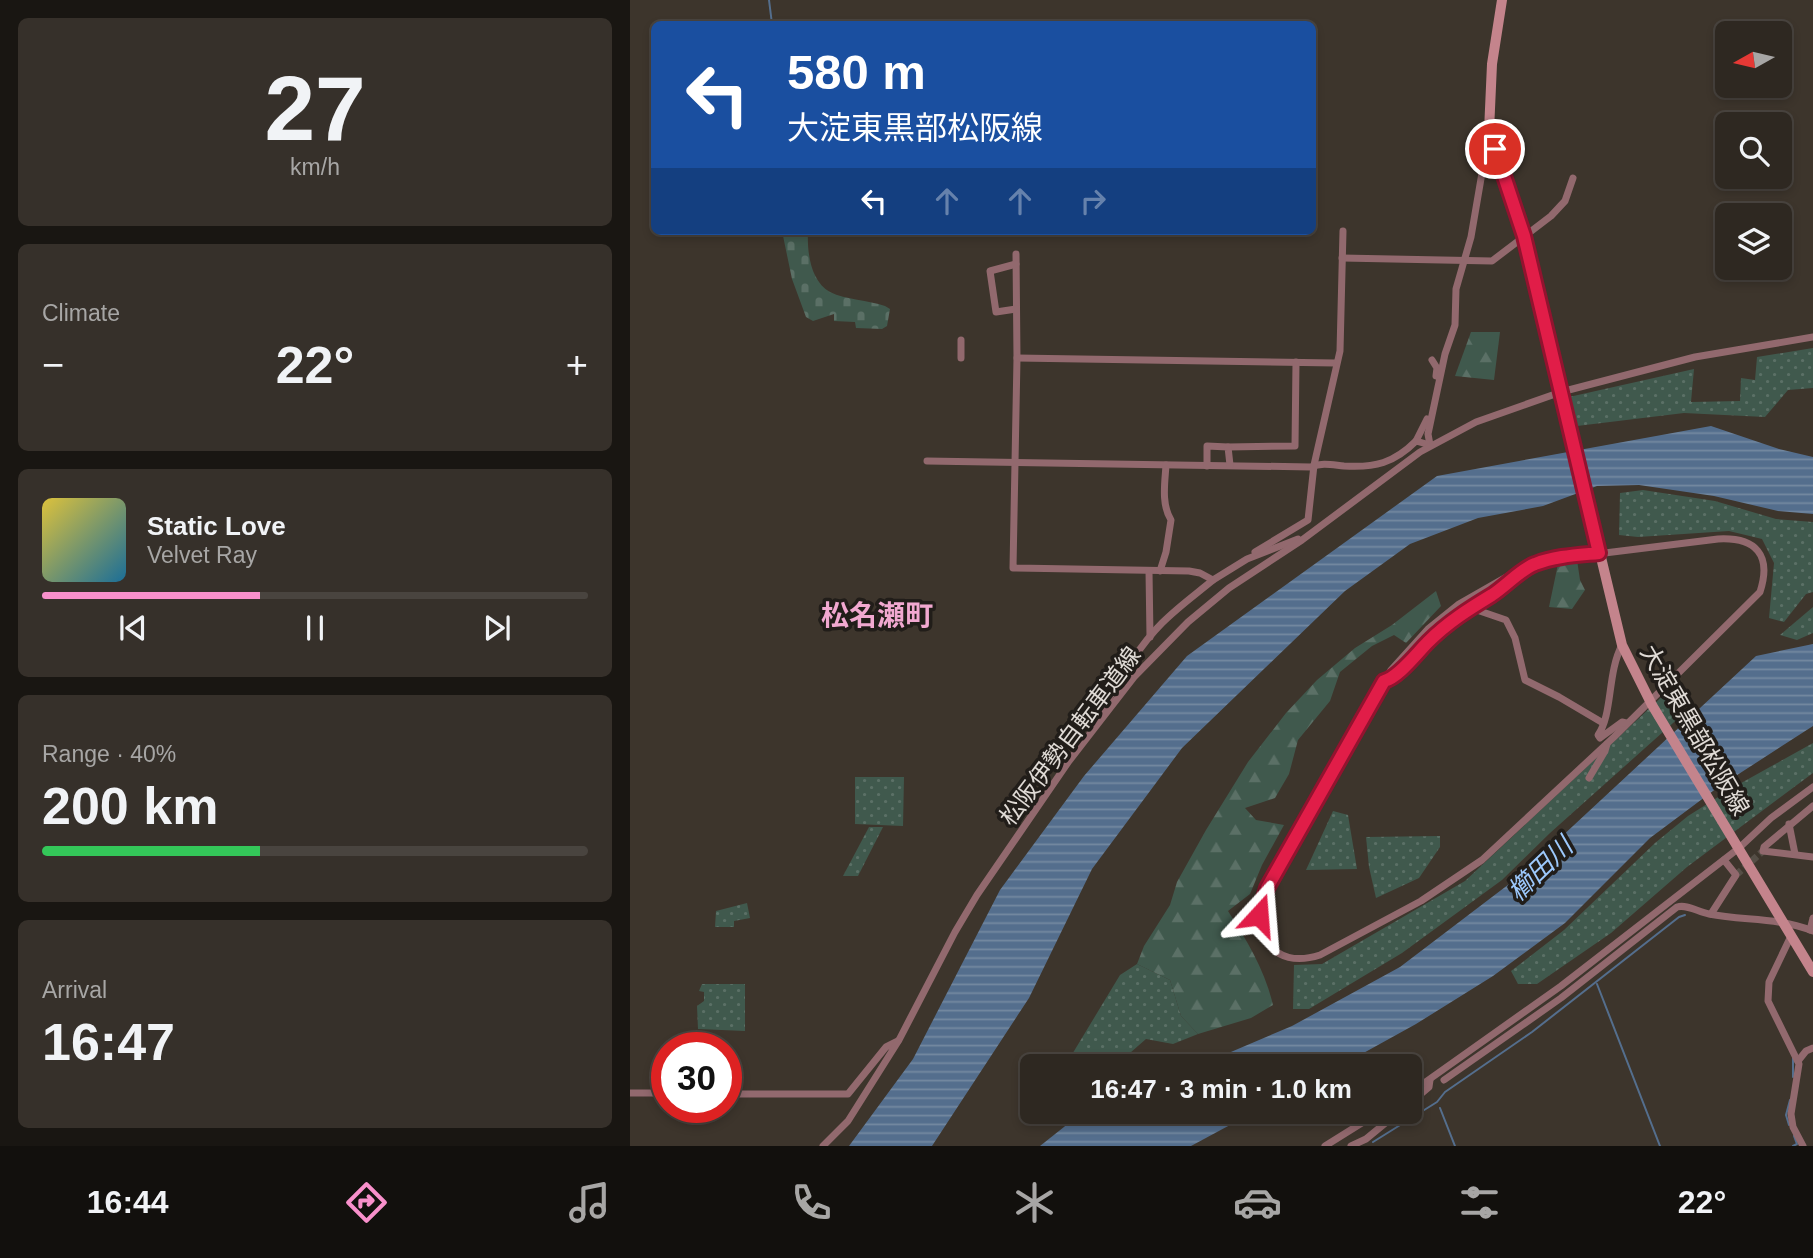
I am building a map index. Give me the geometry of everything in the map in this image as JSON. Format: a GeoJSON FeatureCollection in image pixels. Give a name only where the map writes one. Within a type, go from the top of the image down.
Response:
{"type":"FeatureCollection","features":[{"type":"Feature","properties":{"kind":"main road","name":"大淀東黒部松阪線"},"geometry":{"type":"LineString","coordinates":[[1502,0],[1492,64],[1489,131],[1524,236],[1622,645],[1651,702],[1813,972]]}},
{"type":"Feature","properties":{"kind":"street"},"geometry":{"type":"LineString","coordinates":[[1416,441],[1430,445],[1428,434],[1437,385],[1455,325],[1456,289],[1478,205],[1489,131]]}},
{"type":"Feature","properties":{"kind":"street"},"geometry":{"type":"LineString","coordinates":[[1342,258],[1492,261],[1551,216],[1565,201],[1573,178]]}},
{"type":"Feature","properties":{"kind":"street"},"geometry":{"type":"LineString","coordinates":[[1099,721],[1100,714],[1119,683],[1163,622],[1213,580],[1308,520],[1314,466],[1341,334],[1343,231]]}},
{"type":"Feature","properties":{"kind":"street"},"geometry":{"type":"LineString","coordinates":[[1016,254],[1013,568],[1200,573],[1213,580]]}},
{"type":"Feature","properties":{"kind":"street"},"geometry":{"type":"LineString","coordinates":[[1016,264],[990,271],[996,312],[1016,309]]}},
{"type":"Feature","properties":{"kind":"street","name":"松阪伊勢自転車道線"},"geometry":{"type":"LineString","coordinates":[[823,1146],[848,1121],[899,1040],[977,895],[1069,761],[1134,677],[1188,622],[1242,579],[1302,540],[1430,445],[1476,422],[1695,358],[1813,337]]}},
{"type":"Feature","properties":{"kind":"street"},"geometry":{"type":"LineString","coordinates":[[961,340],[961,358]]}},
{"type":"Feature","properties":{"kind":"street"},"geometry":{"type":"LineString","coordinates":[[1017,358],[1335,363]]}},
{"type":"Feature","properties":{"kind":"street"},"geometry":{"type":"LineString","coordinates":[[1432,359],[1437,369],[1437,385]]}},
{"type":"Feature","properties":{"kind":"street"},"geometry":{"type":"LineString","coordinates":[[1207,466],[1207,446],[1295,446],[1296,362]]}},
{"type":"Feature","properties":{"kind":"street"},"geometry":{"type":"LineString","coordinates":[[927,461],[1207,466],[1385,464],[1416,441],[1426,424],[1434,385],[1437,385]]}},
{"type":"Feature","properties":{"kind":"street"},"geometry":{"type":"LineString","coordinates":[[1228,447],[1230,465]]}},
{"type":"Feature","properties":{"kind":"street"},"geometry":{"type":"LineString","coordinates":[[1160,571],[1171,520],[1165,504],[1166,465]]}},
{"type":"Feature","properties":{"kind":"street"},"geometry":{"type":"LineString","coordinates":[[1735,538],[1744,540],[1760,552],[1765,564],[1765,577],[1760,592],[1651,702],[1491,852],[1462,875],[1421,901],[1320,955],[1292,959],[1281,954],[1267,941],[1259,923],[1261,903],[1391,670],[1428,629],[1459,604],[1527,568],[1548,560],[1599,551],[1735,538]]}},
{"type":"Feature","properties":{"kind":"street"},"geometry":{"type":"LineString","coordinates":[[1247,559],[1298,539],[1302,540]]}},
{"type":"Feature","properties":{"kind":"street"},"geometry":{"type":"LineString","coordinates":[[1472,608],[1476,602],[1492,594],[1527,568]]}},
{"type":"Feature","properties":{"kind":"street"},"geometry":{"type":"LineString","coordinates":[[1149,571],[1150,637]]}},
{"type":"Feature","properties":{"kind":"street"},"geometry":{"type":"LineString","coordinates":[[1384,681],[1390,680],[1446,625],[1466,609],[1472,608],[1506,620],[1515,638],[1525,680],[1559,696],[1603,723]]}},
{"type":"Feature","properties":{"kind":"street"},"geometry":{"type":"LineString","coordinates":[[1622,645],[1610,679],[1605,720],[1598,735],[1600,738],[1622,722],[1626,723]]}},
{"type":"Feature","properties":{"kind":"street"},"geometry":{"type":"LineString","coordinates":[[1589,778],[1607,743]]}},
{"type":"Feature","properties":{"kind":"street"},"geometry":{"type":"LineString","coordinates":[[1422,1085],[1561,986],[1724,860],[1771,818],[1813,787]]}},
{"type":"Feature","properties":{"kind":"street"},"geometry":{"type":"LineString","coordinates":[[1813,806],[1764,846],[1763,851],[1813,857]]}},
{"type":"Feature","properties":{"kind":"street"},"geometry":{"type":"LineString","coordinates":[[1790,824],[1795,854]]}},
{"type":"Feature","properties":{"kind":"street"},"geometry":{"type":"LineString","coordinates":[[1711,914],[1736,875],[1724,860]]}},
{"type":"Feature","properties":{"kind":"street"},"geometry":{"type":"LineString","coordinates":[[1444,1080],[1561,998],[1677,907],[1682,905],[1711,914],[1770,919],[1812,930],[1813,918]]}},
{"type":"Feature","properties":{"kind":"street"},"geometry":{"type":"LineString","coordinates":[[1791,936],[1769,982],[1768,1001],[1798,1061],[1791,1114],[1793,1127],[1804,1146]]}},
{"type":"Feature","properties":{"kind":"street"},"geometry":{"type":"LineString","coordinates":[[742,1094],[848,1094],[886,1047],[899,1040]]}},
{"type":"Feature","properties":{"kind":"street"},"geometry":{"type":"LineString","coordinates":[[1798,1061],[1813,1048]]}},
{"type":"Feature","properties":{"kind":"street"},"geometry":{"type":"LineString","coordinates":[[1422,1093],[1429,1087],[1430,1080]]}},
{"type":"Feature","properties":{"kind":"street"},"geometry":{"type":"LineString","coordinates":[[630,1093],[651,1093]]}},
{"type":"Feature","properties":{"kind":"street"},"geometry":{"type":"LineString","coordinates":[[1325,1146],[1360,1124]]}},
{"type":"Feature","properties":{"kind":"street"},"geometry":{"type":"LineString","coordinates":[[1351,1146],[1366,1139],[1384,1124]]}},
{"type":"Feature","properties":{"kind":"green space"},"geometry":{"type":"Polygon","coordinates":[[[783,235],[808,235],[811,265],[823,287],[836,295],[890,309],[887,326],[882,329],[856,328],[855,322],[834,321],[834,314],[813,321],[806,317],[792,279],[783,235]]]}},
{"type":"Feature","properties":{"kind":"green space"},"geometry":{"type":"Polygon","coordinates":[[[1471,332],[1500,332],[1494,380],[1455,376],[1471,332]]]}},
{"type":"Feature","properties":{"kind":"green space"},"geometry":{"type":"Polygon","coordinates":[[[1813,348],[1813,388],[1788,390],[1765,417],[1684,413],[1577,426],[1569,397],[1694,369],[1691,402],[1740,401],[1741,378],[1755,380],[1757,357],[1813,348]]]}},
{"type":"Feature","properties":{"kind":"green space"},"geometry":{"type":"Polygon","coordinates":[[[1643,490],[1715,501],[1776,519],[1813,522],[1813,592],[1806,594],[1784,622],[1769,618],[1774,563],[1762,539],[1729,531],[1638,537],[1619,535],[1620,493],[1643,490]]]}},
{"type":"Feature","properties":{"kind":"green space"},"geometry":{"type":"Polygon","coordinates":[[[1577,560],[1580,580],[1585,590],[1572,609],[1549,607],[1558,564],[1577,560]]]}},
{"type":"Feature","properties":{"kind":"green space"},"geometry":{"type":"Polygon","coordinates":[[[1436,591],[1441,606],[1406,643],[1394,635],[1372,646],[1340,672],[1330,701],[1298,740],[1289,774],[1275,798],[1245,808],[1256,820],[1284,825],[1250,894],[1228,911],[1260,968],[1273,1005],[1251,1018],[1198,1034],[1181,1016],[1170,980],[1137,964],[1144,946],[1170,905],[1177,882],[1248,762],[1286,713],[1317,680],[1355,648],[1392,625],[1436,591]]]}},
{"type":"Feature","properties":{"kind":"green space"},"geometry":{"type":"Polygon","coordinates":[[[1813,607],[1813,633],[1797,640],[1780,635],[1813,607]]]}},
{"type":"Feature","properties":{"kind":"green space"},"geometry":{"type":"Polygon","coordinates":[[[1669,690],[1682,715],[1550,833],[1502,880],[1402,953],[1309,1009],[1293,1009],[1294,965],[1322,964],[1465,881],[1669,690]]]}},
{"type":"Feature","properties":{"kind":"green space"},"geometry":{"type":"Polygon","coordinates":[[[1813,743],[1813,773],[1687,867],[1611,933],[1537,984],[1518,984],[1511,971],[1564,930],[1655,843],[1688,816],[1813,743]]]}},
{"type":"Feature","properties":{"kind":"green space"},"geometry":{"type":"Polygon","coordinates":[[[855,777],[904,777],[903,826],[855,824],[855,777]]]}},
{"type":"Feature","properties":{"kind":"green space"},"geometry":{"type":"Polygon","coordinates":[[[1333,811],[1348,815],[1357,869],[1306,870],[1333,811]]]}},
{"type":"Feature","properties":{"kind":"green space"},"geometry":{"type":"Polygon","coordinates":[[[869,827],[883,827],[858,876],[843,876],[869,827]]]}},
{"type":"Feature","properties":{"kind":"green space"},"geometry":{"type":"Polygon","coordinates":[[[1440,836],[1440,847],[1419,878],[1376,898],[1366,837],[1440,836]]]}},
{"type":"Feature","properties":{"kind":"green space"},"geometry":{"type":"Polygon","coordinates":[[[747,903],[750,918],[734,921],[734,927],[715,927],[716,911],[747,903]]]}},
{"type":"Feature","properties":{"kind":"green space"},"geometry":{"type":"Polygon","coordinates":[[[1137,964],[1170,980],[1181,1016],[1198,1034],[1173,1044],[1146,1039],[1129,1054],[1072,1054],[1120,975],[1137,964]]]}},
{"type":"Feature","properties":{"kind":"green space"},"geometry":{"type":"Polygon","coordinates":[[[702,984],[745,984],[745,1031],[698,1029],[697,1006],[704,1001],[704,992],[699,991],[702,984]]]}},
{"type":"Feature","properties":{"kind":"water"},"geometry":{"type":"Polygon","coordinates":[[[1711,426],[1779,449],[1813,457],[1813,514],[1778,511],[1714,496],[1639,485],[1597,486],[1543,506],[1478,518],[1410,544],[1345,591],[1182,748],[1092,869],[1029,998],[932,1146],[849,1146],[913,1059],[1000,890],[1084,776],[1187,656],[1437,476],[1711,426]]]}},
{"type":"Feature","properties":{"kind":"water","name":"櫛田川"},"geometry":{"type":"Polygon","coordinates":[[[1813,644],[1813,726],[1717,788],[1650,838],[1565,923],[1493,976],[1362,1054],[1226,1054],[1292,1026],[1400,967],[1517,878],[1756,656],[1813,644]]]}},
{"type":"Feature","properties":{"kind":"water"},"geometry":{"type":"Polygon","coordinates":[[[1068,1124],[1232,1124],[1191,1146],[1040,1146],[1068,1124]]]}},
{"type":"Feature","properties":{"kind":"waterway"},"geometry":{"type":"LineString","coordinates":[[769,0],[772,21]]}},
{"type":"Feature","properties":{"kind":"waterway"},"geometry":{"type":"LineString","coordinates":[[1373,1142],[1437,1102],[1445,1092],[1532,1032],[1685,915]]}},
{"type":"Feature","properties":{"kind":"waterway"},"geometry":{"type":"LineString","coordinates":[[1597,984],[1660,1146]]}},
{"type":"Feature","properties":{"kind":"waterway"},"geometry":{"type":"LineString","coordinates":[[1793,1058],[1793,1077]]}},
{"type":"Feature","properties":{"kind":"waterway"},"geometry":{"type":"LineString","coordinates":[[1789,1125],[1786,1115],[1790,1100]]}},
{"type":"Feature","properties":{"kind":"waterway"},"geometry":{"type":"LineString","coordinates":[[1440,1108],[1455,1146]]}},
{"type":"Feature","properties":{"kind":"waterway"},"geometry":{"type":"LineString","coordinates":[[1793,1146],[1797,1144],[1794,1136]]}},
{"type":"Feature","properties":{"kind":"tunnel"},"geometry":{"type":"LineString","coordinates":[[1736,875],[1763,851]]}},
{"type":"Feature","properties":{"kind":"district","name":"松名瀬町"},"geometry":{"type":"Point","coordinates":[877,615]}},
{"type":"Feature","properties":{"kind":"route"},"geometry":{"type":"LineString","coordinates":[[1259,915],[1267,888],[1384,681],[1390,680],[1466,609],[1472,608],[1476,602],[1492,594],[1527,568],[1548,560],[1599,553],[1524,236],[1495,149]]}}]}
